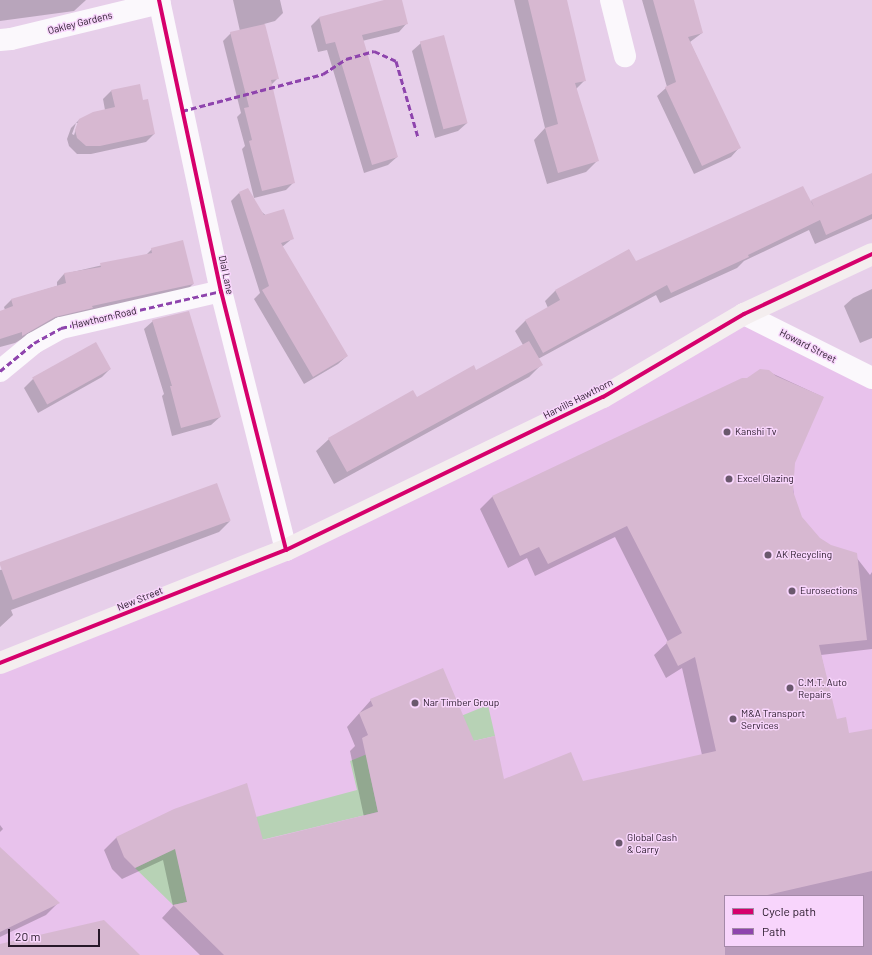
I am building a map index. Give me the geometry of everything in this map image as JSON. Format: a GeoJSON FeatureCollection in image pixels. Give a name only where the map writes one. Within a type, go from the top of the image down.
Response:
{"type":"FeatureCollection","features":[{"type":"Feature","properties":{"kind":"street"},"geometry":{"type":"LineString","coordinates":[[611,0],[625,56]]}},
{"type":"Feature","properties":{"kind":"street","name":"Oakley Gardens"},"geometry":{"type":"LineString","coordinates":[[0,40],[11,39],[160,2]]}},
{"type":"Feature","properties":{"kind":"street","name":"Dial Lane"},"geometry":{"type":"LineString","coordinates":[[160,2],[221,292],[286,550]]}},
{"type":"Feature","properties":{"kind":"street","name":"Harvills Hawthorn"},"geometry":{"type":"LineString","coordinates":[[286,550],[603,397],[744,314],[872,254]]}},
{"type":"Feature","properties":{"kind":"street","name":"Hawthorn Road"},"geometry":{"type":"LineString","coordinates":[[0,371],[34,343],[60,328],[221,292]]}},
{"type":"Feature","properties":{"kind":"street","name":"Howard Street"},"geometry":{"type":"LineString","coordinates":[[744,314],[872,378]]}},
{"type":"Feature","properties":{"kind":"street","name":"New Street"},"geometry":{"type":"LineString","coordinates":[[0,663],[286,550]]}},
{"type":"Feature","properties":{"kind":"shaded area"},"geometry":{"type":"Polygon","coordinates":[[[744,314],[872,378],[872,955],[0,955],[0,663],[286,550],[744,314]]]}},
{"type":"Feature","properties":{"kind":"green space"},"geometry":{"type":"Polygon","coordinates":[[[488,705],[495,736],[368,765],[378,812],[178,860],[187,902],[173,905],[135,868],[186,843],[256,817],[357,790],[350,761],[488,705]]]}},
{"type":"Feature","properties":{"kind":"building"},"geometry":{"type":"Polygon","coordinates":[[[384,0],[402,0],[408,24],[362,35],[398,157],[372,165],[335,42],[326,44],[319,17],[384,0]]]}},
{"type":"Feature","properties":{"kind":"building"},"geometry":{"type":"Polygon","coordinates":[[[528,0],[567,0],[586,81],[575,83],[599,161],[558,173],[545,128],[558,124],[528,0]]]}},
{"type":"Feature","properties":{"kind":"building"},"geometry":{"type":"Polygon","coordinates":[[[653,0],[694,0],[703,33],[688,37],[741,148],[702,166],[665,87],[676,82],[653,0]]]}},
{"type":"Feature","properties":{"kind":"building"},"geometry":{"type":"Polygon","coordinates":[[[265,24],[279,79],[271,80],[295,183],[262,191],[249,141],[252,140],[244,108],[249,107],[230,32],[265,24]]]}},
{"type":"Feature","properties":{"kind":"building"},"geometry":{"type":"Polygon","coordinates":[[[444,35],[468,123],[443,129],[420,41],[444,35]]]}},
{"type":"Feature","properties":{"kind":"building"},"geometry":{"type":"Polygon","coordinates":[[[140,84],[143,100],[148,99],[155,134],[100,146],[86,146],[77,138],[75,130],[79,119],[93,112],[115,107],[111,90],[140,84]]]}},
{"type":"Feature","properties":{"kind":"building"},"geometry":{"type":"Polygon","coordinates":[[[872,173],[872,214],[826,235],[820,220],[748,255],[749,257],[671,293],[667,285],[543,353],[525,320],[560,300],[555,290],[629,249],[636,261],[803,186],[814,207],[811,200],[872,173]]]}},
{"type":"Feature","properties":{"kind":"building"},"geometry":{"type":"Polygon","coordinates":[[[248,188],[264,215],[284,209],[294,239],[281,243],[348,356],[313,377],[262,290],[269,286],[239,192],[248,188]]]}},
{"type":"Feature","properties":{"kind":"building"},"geometry":{"type":"Polygon","coordinates":[[[183,240],[194,284],[92,306],[93,308],[55,317],[22,336],[22,332],[0,339],[0,311],[13,306],[11,299],[66,283],[64,273],[101,267],[100,263],[152,253],[151,248],[183,240]]]}},
{"type":"Feature","properties":{"kind":"building"},"geometry":{"type":"Polygon","coordinates":[[[189,311],[221,417],[181,428],[170,386],[172,386],[152,320],[189,311]]]}},
{"type":"Feature","properties":{"kind":"building"},"geometry":{"type":"Polygon","coordinates":[[[529,341],[543,365],[347,472],[328,438],[413,390],[417,397],[474,365],[476,370],[529,341]]]}},
{"type":"Feature","properties":{"kind":"building"},"geometry":{"type":"Polygon","coordinates":[[[96,342],[111,369],[47,405],[32,377],[96,342]]]}},
{"type":"Feature","properties":{"kind":"building"},"geometry":{"type":"Polygon","coordinates":[[[760,369],[769,370],[776,376],[824,397],[795,463],[793,491],[802,517],[820,538],[831,545],[857,553],[867,640],[819,645],[837,719],[846,717],[849,733],[872,729],[872,871],[767,895],[724,895],[725,955],[224,955],[173,905],[187,902],[175,849],[135,868],[124,857],[116,837],[174,809],[247,783],[263,840],[378,812],[362,738],[368,735],[359,713],[373,706],[370,699],[443,668],[474,741],[495,736],[504,779],[571,752],[583,781],[716,751],[695,657],[678,666],[666,642],[682,633],[627,526],[548,564],[539,547],[520,556],[492,496],[742,378],[747,378],[760,369]]]}},
{"type":"Feature","properties":{"kind":"building"},"geometry":{"type":"Polygon","coordinates":[[[217,483],[231,521],[13,600],[0,562],[217,483]]]}},
{"type":"Feature","properties":{"kind":"building"},"geometry":{"type":"Polygon","coordinates":[[[0,847],[60,903],[0,932],[0,847]]]}},
{"type":"Feature","properties":{"kind":"building"},"geometry":{"type":"Polygon","coordinates":[[[104,920],[140,955],[0,955],[0,944],[104,920]]]}},
{"type":"Feature","properties":{"kind":"marked path"},"geometry":{"type":"LineString","coordinates":[[182,111],[323,74],[346,59],[374,51],[396,61],[418,137]]}},
{"type":"Feature","properties":{"kind":"marked path"},"geometry":{"type":"LineString","coordinates":[[0,371],[34,343],[61,328],[221,291]]}},
{"type":"Feature","properties":{"kind":"cycle path"},"geometry":{"type":"LineString","coordinates":[[159,0],[221,291],[286,550]]}},
{"type":"Feature","properties":{"kind":"cycle path"},"geometry":{"type":"LineString","coordinates":[[0,663],[286,550],[603,397],[744,314],[872,254]]}},
{"type":"Feature","properties":{"kind":"place","name":"Kanshi Tv"},"geometry":{"type":"Point","coordinates":[727,432]}},
{"type":"Feature","properties":{"kind":"place","name":"Excel Glazing"},"geometry":{"type":"Point","coordinates":[729,479]}},
{"type":"Feature","properties":{"kind":"place","name":"AK Recycling"},"geometry":{"type":"Point","coordinates":[768,555]}},
{"type":"Feature","properties":{"kind":"place","name":"Eurosections"},"geometry":{"type":"Point","coordinates":[792,591]}},
{"type":"Feature","properties":{"kind":"place","name":"C.M.T. Auto Repairs"},"geometry":{"type":"Point","coordinates":[790,688]}},
{"type":"Feature","properties":{"kind":"place","name":"Nar Timber Group"},"geometry":{"type":"Point","coordinates":[415,703]}},
{"type":"Feature","properties":{"kind":"place","name":"M&A Transport Services"},"geometry":{"type":"Point","coordinates":[733,719]}},
{"type":"Feature","properties":{"kind":"place","name":"Global Cash & Carry"},"geometry":{"type":"Point","coordinates":[619,843]}}]}
